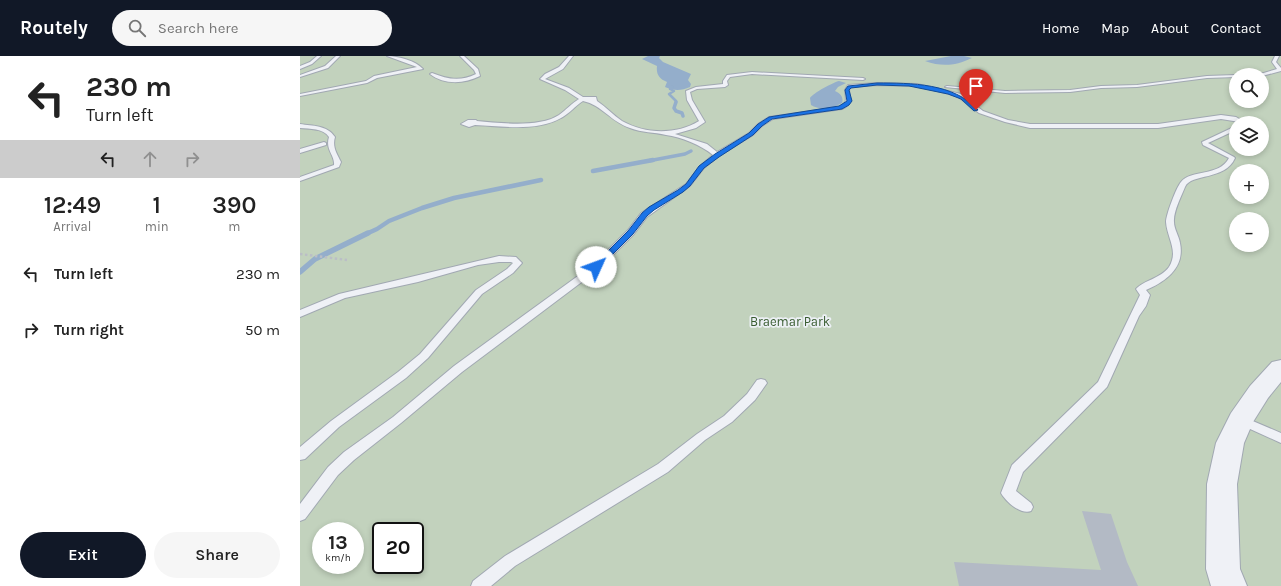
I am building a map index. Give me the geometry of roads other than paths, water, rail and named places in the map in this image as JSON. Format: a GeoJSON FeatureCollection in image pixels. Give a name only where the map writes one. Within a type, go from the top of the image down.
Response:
{"type":"FeatureCollection","features":[{"type":"Feature","properties":{"kind":"street"},"geometry":{"type":"LineString","coordinates":[[1229,586],[1223,569],[1222,484],[1230,443],[1241,420],[1259,392],[1278,374]]}},
{"type":"Feature","properties":{"kind":"lane"},"geometry":{"type":"LineString","coordinates":[[300,68],[311,63],[319,56]]}},
{"type":"Feature","properties":{"kind":"lane"},"geometry":{"type":"LineString","coordinates":[[300,76],[326,68],[335,61],[338,56]]}},
{"type":"Feature","properties":{"kind":"lane"},"geometry":{"type":"LineString","coordinates":[[389,56],[416,65],[428,73],[444,80],[452,81],[478,75],[476,70],[462,56]]}},
{"type":"Feature","properties":{"kind":"lane"},"geometry":{"type":"LineString","coordinates":[[570,56],[561,68],[542,79],[567,89],[582,99]]}},
{"type":"Feature","properties":{"kind":"lane"},"geometry":{"type":"LineString","coordinates":[[1269,73],[1280,70],[1274,62],[1277,56]]}},
{"type":"Feature","properties":{"kind":"lane"},"geometry":{"type":"LineString","coordinates":[[300,95],[367,82],[376,77],[428,73]]}},
{"type":"Feature","properties":{"kind":"lane"},"geometry":{"type":"LineString","coordinates":[[666,133],[693,127],[702,122],[701,116],[687,97],[688,91],[696,88],[723,86],[726,85],[727,78],[740,74],[785,74],[844,79],[905,80],[959,88],[1016,92],[1082,91],[1101,87],[1131,86],[1207,77],[1229,76]]}},
{"type":"Feature","properties":{"kind":"lane"},"geometry":{"type":"LineString","coordinates":[[300,515],[334,471],[349,456],[402,416],[458,369],[596,267],[631,232],[644,215],[688,185],[702,167],[717,155],[751,134],[760,125],[771,118],[829,110],[847,104],[849,101],[847,94],[848,88],[859,85],[909,84],[949,92],[963,98],[981,112],[1007,121],[1030,126],[1158,126],[1220,117],[1229,118]]}},
{"type":"Feature","properties":{"kind":"lane"},"geometry":{"type":"LineString","coordinates":[[474,123],[542,123],[561,116],[574,103],[582,99],[594,98],[595,102],[623,123],[646,132],[666,133],[705,144],[717,155]]}},
{"type":"Feature","properties":{"kind":"lane"},"geometry":{"type":"LineString","coordinates":[[300,126],[319,128],[329,133],[332,138],[330,144],[338,162],[337,166],[300,179]]}},
{"type":"Feature","properties":{"kind":"lane"},"geometry":{"type":"LineString","coordinates":[[1229,131],[1205,142],[1208,147],[1229,156]]}},
{"type":"Feature","properties":{"kind":"lane"},"geometry":{"type":"LineString","coordinates":[[300,151],[324,144]]}},
{"type":"Feature","properties":{"kind":"lane"},"geometry":{"type":"LineString","coordinates":[[1026,507],[1008,493],[1017,469],[1103,384],[1134,316],[1141,306],[1145,295],[1141,289],[1154,284],[1171,272],[1177,259],[1178,251],[1170,219],[1183,183],[1190,179],[1211,174],[1228,165],[1232,161],[1232,158],[1229,156]]}},
{"type":"Feature","properties":{"kind":"lane"},"geometry":{"type":"LineString","coordinates":[[300,314],[342,296],[418,279],[477,263],[513,258],[518,263],[510,271],[479,292],[424,356],[402,375],[335,424],[300,455]]}},
{"type":"Feature","properties":{"kind":"lane"},"geometry":{"type":"LineString","coordinates":[[478,586],[510,561],[664,468],[701,437],[728,420],[751,397],[761,383]]}},
{"type":"Feature","properties":{"kind":"lane"},"geometry":{"type":"LineString","coordinates":[[1241,420],[1281,438]]}},
{"type":"Feature","properties":{"kind":"water"},"geometry":{"type":"Polygon","coordinates":[[[648,56],[660,56],[659,58],[663,62],[691,74],[688,80],[691,84],[690,87],[678,90],[665,87],[667,82],[659,76],[657,66],[642,59],[648,56]]]}},
{"type":"Feature","properties":{"kind":"water"},"geometry":{"type":"Polygon","coordinates":[[[951,56],[964,56],[972,58],[960,63],[948,65],[925,61],[951,56]]]}},
{"type":"Feature","properties":{"kind":"water"},"geometry":{"type":"Polygon","coordinates":[[[839,81],[846,83],[838,87],[835,91],[841,96],[842,103],[827,108],[819,108],[811,105],[810,98],[815,93],[839,81]]]}},
{"type":"Feature","properties":{"kind":"waterway"},"geometry":{"type":"LineString","coordinates":[[672,87],[670,89],[674,91],[669,94],[676,102]]}},
{"type":"Feature","properties":{"kind":"waterway"},"geometry":{"type":"LineString","coordinates":[[676,102],[674,108],[676,111],[682,113],[683,116]]}},
{"type":"Feature","properties":{"kind":"waterway"},"geometry":{"type":"LineString","coordinates":[[648,161],[685,154],[691,151]]}},
{"type":"Feature","properties":{"kind":"waterway"},"geometry":{"type":"LineString","coordinates":[[593,171],[653,160]]}},
{"type":"Feature","properties":{"kind":"waterway"},"geometry":{"type":"LineString","coordinates":[[366,234],[389,221],[422,208],[454,198],[541,180]]}},
{"type":"Feature","properties":{"kind":"waterway"},"geometry":{"type":"LineString","coordinates":[[300,272],[315,259],[368,233]]}},
{"type":"Feature","properties":{"kind":"park label","name":"Braemar Park"},"geometry":{"type":"Point","coordinates":[790,321]}}]}
